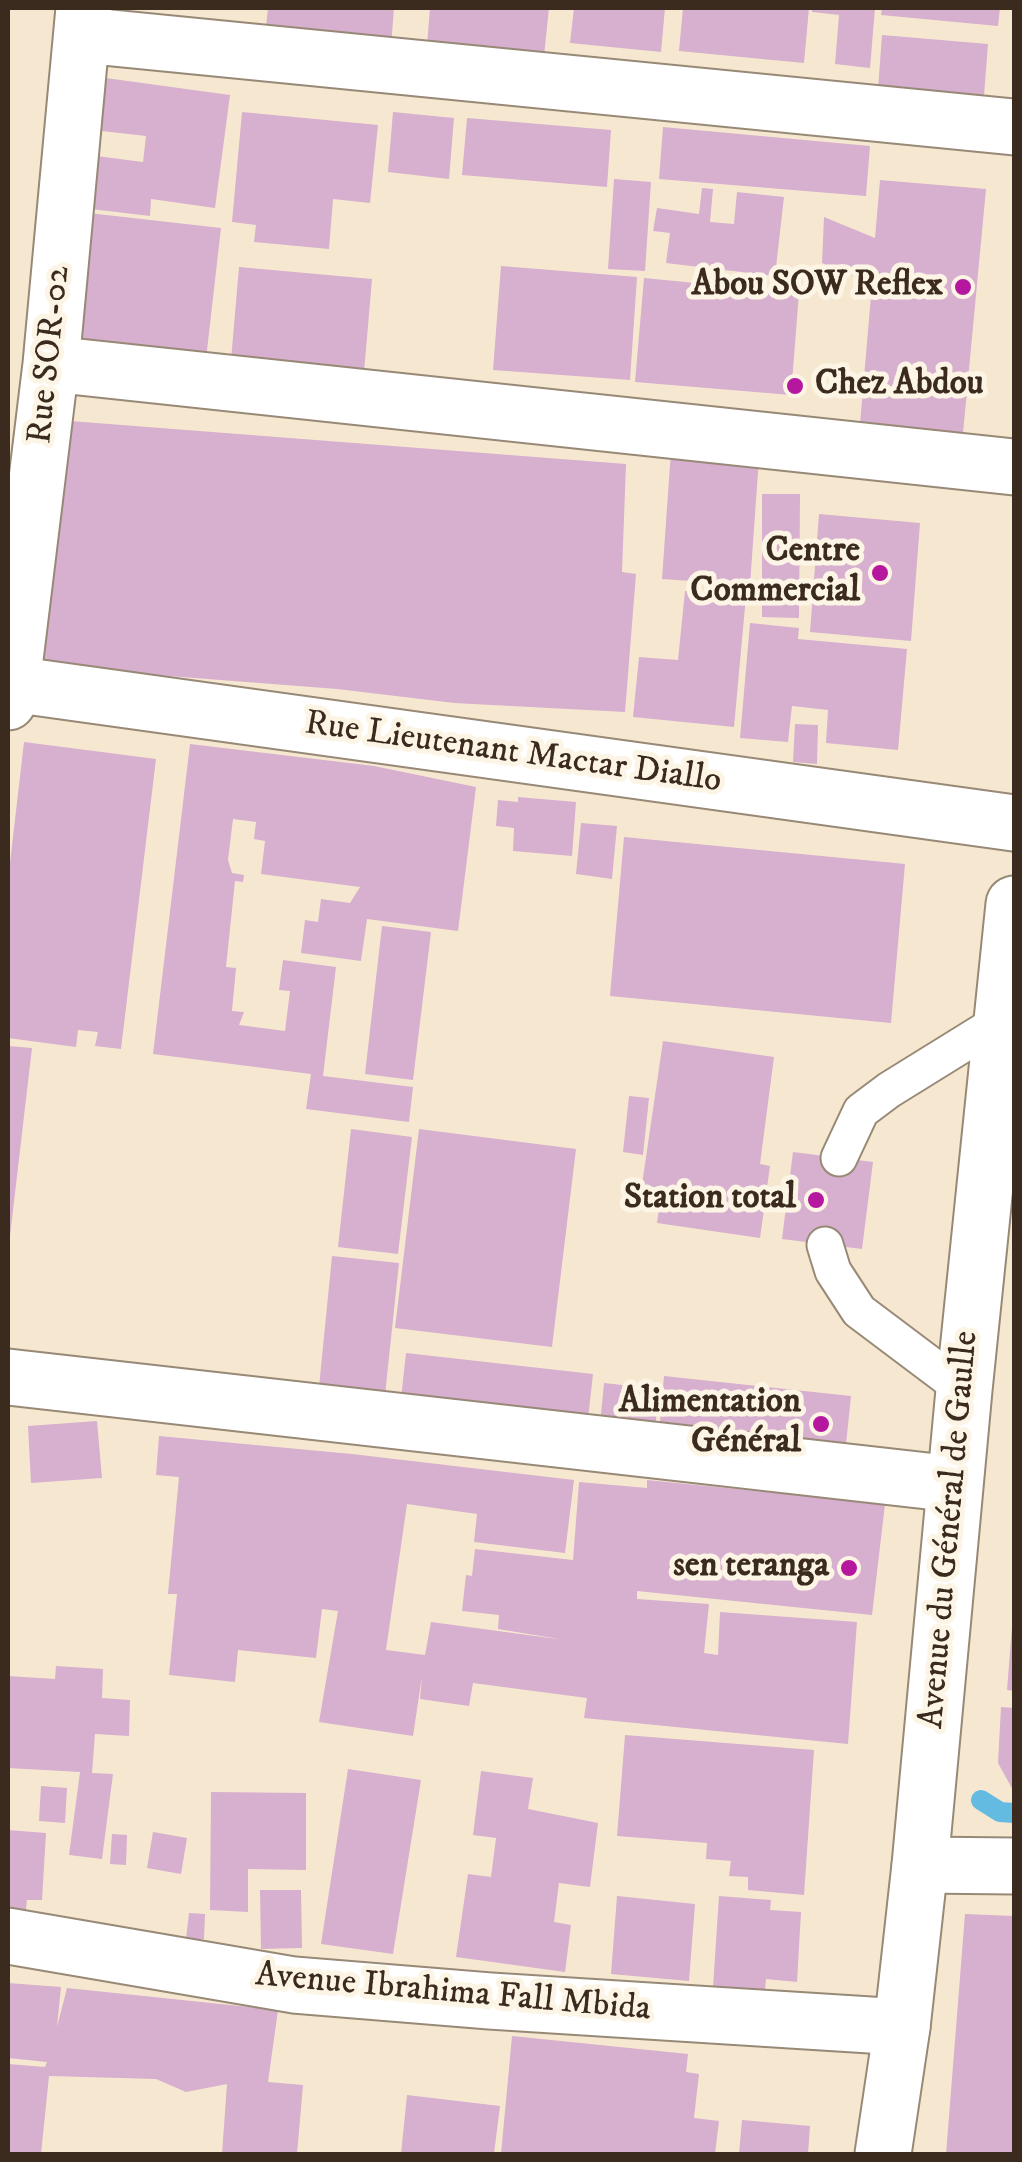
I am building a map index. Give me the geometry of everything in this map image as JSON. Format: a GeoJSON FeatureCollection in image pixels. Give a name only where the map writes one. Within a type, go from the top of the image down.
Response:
{"type":"FeatureCollection","features":[{"type":"Feature","properties":{"kind":"street"},"geometry":{"type":"LineString","coordinates":[[83,21],[1014,127]]}},
{"type":"Feature","properties":{"kind":"street","name":"Rue SOR-02"},"geometry":{"type":"LineString","coordinates":[[10,693],[52,364],[83,21]]}},
{"type":"Feature","properties":{"kind":"street"},"geometry":{"type":"LineString","coordinates":[[52,364],[1014,466]]}},
{"type":"Feature","properties":{"kind":"street","name":"Rue Lieutenant Mactar Diallo"},"geometry":{"type":"LineString","coordinates":[[10,693],[1014,823]]}},
{"type":"Feature","properties":{"kind":"street","name":"Avenue du Général de Gaulle"},"geometry":{"type":"LineString","coordinates":[[883,2154],[920,1866],[964,1390],[1001,1153],[1002,1020],[1014,904]]}},
{"type":"Feature","properties":{"kind":"street"},"geometry":{"type":"LineString","coordinates":[[8,1377],[954,1484]]}},
{"type":"Feature","properties":{"kind":"street"},"geometry":{"type":"LineString","coordinates":[[920,1866],[1014,1866]]}},
{"type":"Feature","properties":{"kind":"street","name":"Avenue Ibrahima Fall Mbida"},"geometry":{"type":"LineString","coordinates":[[8,1936],[294,1984],[902,2028]]}},
{"type":"Feature","properties":{"kind":"lane"},"geometry":{"type":"LineString","coordinates":[[839,1158],[862,1111],[1002,1020]]}},
{"type":"Feature","properties":{"kind":"lane"},"geometry":{"type":"LineString","coordinates":[[825,1245],[833,1271],[860,1311],[964,1390]]}},
{"type":"Feature","properties":{"kind":"building"},"geometry":{"type":"Polygon","coordinates":[[[268,8],[394,8],[391,47],[265,37],[268,8]]]}},
{"type":"Feature","properties":{"kind":"building"},"geometry":{"type":"Polygon","coordinates":[[[430,8],[549,8],[544,56],[427,45],[430,8]]]}},
{"type":"Feature","properties":{"kind":"building"},"geometry":{"type":"Polygon","coordinates":[[[574,8],[665,8],[661,52],[570,43],[574,8]]]}},
{"type":"Feature","properties":{"kind":"building"},"geometry":{"type":"Polygon","coordinates":[[[683,8],[809,8],[804,63],[679,51],[683,8]]]}},
{"type":"Feature","properties":{"kind":"building"},"geometry":{"type":"Polygon","coordinates":[[[812,8],[875,8],[870,68],[835,64],[839,15],[812,12],[812,8]]]}},
{"type":"Feature","properties":{"kind":"building"},"geometry":{"type":"Polygon","coordinates":[[[882,8],[1000,8],[998,26],[881,15],[882,8]]]}},
{"type":"Feature","properties":{"kind":"building"},"geometry":{"type":"Polygon","coordinates":[[[882,35],[988,44],[984,96],[878,89],[882,35]]]}},
{"type":"Feature","properties":{"kind":"building"},"geometry":{"type":"Polygon","coordinates":[[[91,76],[230,95],[215,208],[151,199],[150,216],[74,207],[81,154],[143,162],[146,136],[84,129],[91,76]]]}},
{"type":"Feature","properties":{"kind":"building"},"geometry":{"type":"Polygon","coordinates":[[[242,112],[378,125],[370,203],[333,199],[329,249],[254,242],[256,225],[232,222],[242,112]]]}},
{"type":"Feature","properties":{"kind":"building"},"geometry":{"type":"Polygon","coordinates":[[[393,112],[454,118],[449,179],[388,172],[393,112]]]}},
{"type":"Feature","properties":{"kind":"building"},"geometry":{"type":"Polygon","coordinates":[[[467,118],[611,130],[607,187],[462,175],[467,118]]]}},
{"type":"Feature","properties":{"kind":"building"},"geometry":{"type":"Polygon","coordinates":[[[663,127],[870,146],[866,196],[659,179],[663,127]]]}},
{"type":"Feature","properties":{"kind":"building"},"geometry":{"type":"Polygon","coordinates":[[[614,179],[651,182],[645,271],[608,269],[614,179]]]}},
{"type":"Feature","properties":{"kind":"building"},"geometry":{"type":"Polygon","coordinates":[[[880,180],[986,189],[963,433],[860,424],[872,284],[822,263],[824,217],[875,238],[880,180]]]}},
{"type":"Feature","properties":{"kind":"building"},"geometry":{"type":"Polygon","coordinates":[[[702,188],[713,189],[710,222],[734,224],[737,192],[784,197],[775,276],[666,263],[670,233],[653,231],[657,208],[699,214],[702,188]]]}},
{"type":"Feature","properties":{"kind":"building"},"geometry":{"type":"Polygon","coordinates":[[[71,211],[221,228],[206,359],[57,343],[71,211]]]}},
{"type":"Feature","properties":{"kind":"building"},"geometry":{"type":"Polygon","coordinates":[[[501,266],[637,277],[630,380],[493,370],[501,266]]]}},
{"type":"Feature","properties":{"kind":"building"},"geometry":{"type":"Polygon","coordinates":[[[239,267],[372,279],[363,384],[230,372],[239,267]]]}},
{"type":"Feature","properties":{"kind":"building"},"geometry":{"type":"Polygon","coordinates":[[[644,278],[799,293],[791,395],[635,382],[644,278]]]}},
{"type":"Feature","properties":{"kind":"building"},"geometry":{"type":"Polygon","coordinates":[[[57,420],[626,464],[622,572],[636,574],[625,712],[454,703],[337,689],[39,666],[57,420]]]}},
{"type":"Feature","properties":{"kind":"building"},"geometry":{"type":"Polygon","coordinates":[[[671,451],[759,458],[750,585],[662,579],[671,451]]]}},
{"type":"Feature","properties":{"kind":"building"},"geometry":{"type":"Polygon","coordinates":[[[762,494],[800,494],[799,618],[762,617],[762,494]]]}},
{"type":"Feature","properties":{"kind":"building"},"geometry":{"type":"Polygon","coordinates":[[[819,514],[920,523],[911,641],[810,632],[819,514]]]}},
{"type":"Feature","properties":{"kind":"building"},"geometry":{"type":"Polygon","coordinates":[[[685,591],[746,596],[734,727],[633,717],[639,657],[678,660],[685,591]]]}},
{"type":"Feature","properties":{"kind":"building"},"geometry":{"type":"Polygon","coordinates":[[[750,623],[799,628],[798,639],[907,649],[898,750],[826,743],[828,710],[792,706],[788,742],[740,738],[750,623]]]}},
{"type":"Feature","properties":{"kind":"building"},"geometry":{"type":"Polygon","coordinates":[[[795,724],[818,725],[817,764],[793,762],[795,724]]]}},
{"type":"Feature","properties":{"kind":"building"},"geometry":{"type":"Polygon","coordinates":[[[24,742],[156,759],[121,1049],[95,1046],[98,1032],[78,1030],[76,1047],[8,1038],[8,880],[24,742]]]}},
{"type":"Feature","properties":{"kind":"building"},"geometry":{"type":"Polygon","coordinates":[[[190,744],[374,766],[476,787],[458,931],[367,919],[361,961],[301,953],[305,920],[318,922],[321,899],[350,903],[360,887],[261,874],[265,841],[254,839],[256,822],[233,819],[228,860],[232,873],[244,875],[243,882],[235,881],[226,967],[236,968],[232,1011],[244,1012],[239,1025],[285,1031],[290,991],[279,990],[283,960],[336,967],[323,1076],[413,1087],[409,1122],[306,1109],[311,1074],[153,1054],[190,744]]]}},
{"type":"Feature","properties":{"kind":"building"},"geometry":{"type":"Polygon","coordinates":[[[518,797],[576,802],[572,856],[513,851],[514,828],[496,826],[498,800],[518,802],[518,797]]]}},
{"type":"Feature","properties":{"kind":"building"},"geometry":{"type":"Polygon","coordinates":[[[581,823],[617,826],[612,879],[576,874],[581,823]]]}},
{"type":"Feature","properties":{"kind":"building"},"geometry":{"type":"Polygon","coordinates":[[[624,837],[905,864],[891,1023],[610,996],[624,837]]]}},
{"type":"Feature","properties":{"kind":"building"},"geometry":{"type":"Polygon","coordinates":[[[382,926],[431,932],[413,1080],[365,1074],[382,926]]]}},
{"type":"Feature","properties":{"kind":"building"},"geometry":{"type":"Polygon","coordinates":[[[663,1041],[774,1057],[760,1164],[770,1166],[760,1238],[657,1223],[660,1202],[640,1198],[663,1041]]]}},
{"type":"Feature","properties":{"kind":"building"},"geometry":{"type":"Polygon","coordinates":[[[8,1046],[32,1048],[10,1236],[8,1236],[8,1046]]]}},
{"type":"Feature","properties":{"kind":"building"},"geometry":{"type":"Polygon","coordinates":[[[629,1096],[649,1098],[643,1155],[623,1152],[629,1096]]]}},
{"type":"Feature","properties":{"kind":"building"},"geometry":{"type":"Polygon","coordinates":[[[351,1129],[412,1137],[398,1254],[338,1247],[351,1129]]]}},
{"type":"Feature","properties":{"kind":"building"},"geometry":{"type":"Polygon","coordinates":[[[419,1129],[576,1149],[552,1347],[395,1328],[419,1129]]]}},
{"type":"Feature","properties":{"kind":"building"},"geometry":{"type":"Polygon","coordinates":[[[793,1152],[873,1162],[862,1249],[782,1239],[793,1152]]]}},
{"type":"Feature","properties":{"kind":"building"},"geometry":{"type":"Polygon","coordinates":[[[332,1256],[399,1263],[385,1395],[319,1387],[332,1256]]]}},
{"type":"Feature","properties":{"kind":"building"},"geometry":{"type":"Polygon","coordinates":[[[406,1353],[593,1374],[587,1428],[400,1407],[406,1353]]]}},
{"type":"Feature","properties":{"kind":"building"},"geometry":{"type":"Polygon","coordinates":[[[664,1376],[851,1396],[845,1454],[659,1434],[664,1376]]]}},
{"type":"Feature","properties":{"kind":"building"},"geometry":{"type":"Polygon","coordinates":[[[604,1383],[659,1389],[655,1430],[600,1424],[604,1383]]]}},
{"type":"Feature","properties":{"kind":"building"},"geometry":{"type":"Polygon","coordinates":[[[97,1421],[102,1478],[31,1483],[28,1426],[97,1421]]]}},
{"type":"Feature","properties":{"kind":"building"},"geometry":{"type":"Polygon","coordinates":[[[159,1436],[574,1480],[565,1553],[474,1542],[477,1514],[407,1504],[386,1650],[425,1655],[431,1622],[565,1640],[498,1629],[499,1615],[462,1611],[466,1575],[472,1576],[475,1549],[573,1560],[579,1482],[647,1488],[647,1480],[885,1504],[872,1615],[637,1591],[637,1599],[709,1604],[704,1653],[718,1655],[720,1612],[857,1622],[848,1744],[584,1718],[587,1698],[473,1683],[469,1706],[420,1699],[422,1676],[413,1736],[319,1722],[338,1611],[322,1609],[316,1658],[238,1650],[235,1682],[169,1675],[177,1594],[168,1594],[179,1477],[156,1475],[159,1436]]]}},
{"type":"Feature","properties":{"kind":"building"},"geometry":{"type":"Polygon","coordinates":[[[1014,1627],[1014,1691],[1007,1690],[1014,1627]]]}},
{"type":"Feature","properties":{"kind":"building"},"geometry":{"type":"Polygon","coordinates":[[[56,1666],[103,1669],[102,1698],[130,1700],[129,1736],[95,1734],[92,1773],[113,1774],[102,1859],[69,1855],[80,1772],[8,1768],[8,1676],[55,1679],[56,1666]]]}},
{"type":"Feature","properties":{"kind":"building"},"geometry":{"type":"Polygon","coordinates":[[[1001,1707],[1014,1708],[1014,1792],[998,1763],[1001,1707]]]}},
{"type":"Feature","properties":{"kind":"building"},"geometry":{"type":"Polygon","coordinates":[[[625,1735],[814,1750],[804,1895],[748,1890],[748,1877],[729,1876],[731,1861],[706,1859],[707,1843],[617,1836],[625,1735]]]}},
{"type":"Feature","properties":{"kind":"building"},"geometry":{"type":"Polygon","coordinates":[[[348,1769],[421,1780],[393,1954],[321,1944],[348,1769]]]}},
{"type":"Feature","properties":{"kind":"building"},"geometry":{"type":"Polygon","coordinates":[[[481,1771],[533,1778],[528,1809],[598,1823],[590,1887],[559,1883],[554,1922],[571,1925],[565,1972],[456,1957],[468,1874],[491,1877],[496,1838],[473,1835],[481,1771]]]}},
{"type":"Feature","properties":{"kind":"building"},"geometry":{"type":"Polygon","coordinates":[[[41,1786],[67,1788],[65,1823],[39,1821],[41,1786]]]}},
{"type":"Feature","properties":{"kind":"building"},"geometry":{"type":"Polygon","coordinates":[[[211,1792],[306,1793],[306,1870],[248,1869],[248,1912],[210,1910],[211,1792]]]}},
{"type":"Feature","properties":{"kind":"building"},"geometry":{"type":"Polygon","coordinates":[[[8,1830],[46,1833],[42,1900],[27,1900],[25,1917],[8,1916],[8,1830]]]}},
{"type":"Feature","properties":{"kind":"building"},"geometry":{"type":"Polygon","coordinates":[[[153,1832],[187,1838],[181,1874],[147,1868],[153,1832]]]}},
{"type":"Feature","properties":{"kind":"building"},"geometry":{"type":"Polygon","coordinates":[[[112,1834],[127,1835],[126,1865],[110,1864],[112,1834]]]}},
{"type":"Feature","properties":{"kind":"building"},"geometry":{"type":"Polygon","coordinates":[[[260,1890],[301,1890],[302,1948],[261,1949],[260,1890]]]}},
{"type":"Feature","properties":{"kind":"building"},"geometry":{"type":"Polygon","coordinates":[[[617,1896],[695,1904],[689,1981],[611,1974],[617,1896]]]}},
{"type":"Feature","properties":{"kind":"building"},"geometry":{"type":"Polygon","coordinates":[[[719,1896],[771,1900],[770,1910],[801,1912],[797,1982],[766,1979],[765,1990],[713,1987],[719,1896]]]}},
{"type":"Feature","properties":{"kind":"building"},"geometry":{"type":"Polygon","coordinates":[[[189,1913],[205,1914],[204,1939],[186,1939],[189,1913]]]}},
{"type":"Feature","properties":{"kind":"building"},"geometry":{"type":"Polygon","coordinates":[[[965,1914],[1014,1916],[1014,2154],[946,2154],[965,1914]]]}},
{"type":"Feature","properties":{"kind":"building"},"geometry":{"type":"Polygon","coordinates":[[[8,1983],[61,1987],[57,2027],[67,1988],[278,2010],[268,2082],[303,2085],[297,2154],[222,2154],[227,2084],[186,2092],[156,2079],[49,2076],[41,2154],[8,2154],[8,2064],[45,2067],[47,2062],[8,2058],[8,1983]]]}},
{"type":"Feature","properties":{"kind":"building"},"geometry":{"type":"Polygon","coordinates":[[[512,2036],[688,2054],[686,2072],[699,2074],[694,2118],[719,2121],[715,2154],[501,2154],[512,2036]]]}},
{"type":"Feature","properties":{"kind":"building"},"geometry":{"type":"Polygon","coordinates":[[[407,2095],[500,2106],[494,2154],[401,2154],[407,2095]]]}},
{"type":"Feature","properties":{"kind":"building"},"geometry":{"type":"Polygon","coordinates":[[[742,2120],[810,2126],[808,2154],[739,2154],[742,2120]]]}},
{"type":"Feature","properties":{"kind":"waterway"},"geometry":{"type":"LineString","coordinates":[[981,1800],[1000,1812],[1014,1813]]}},
{"type":"Feature","properties":{"kind":"place","name":"Abou SOW Reflex"},"geometry":{"type":"Point","coordinates":[963,287]}},
{"type":"Feature","properties":{"kind":"place","name":"Chez Abdou"},"geometry":{"type":"Point","coordinates":[795,386]}},
{"type":"Feature","properties":{"kind":"place","name":"Centre Commercial"},"geometry":{"type":"Point","coordinates":[880,573]}},
{"type":"Feature","properties":{"kind":"place","name":"Station total"},"geometry":{"type":"Point","coordinates":[816,1200]}},
{"type":"Feature","properties":{"kind":"place","name":"Alimentation Général"},"geometry":{"type":"Point","coordinates":[821,1424]}},
{"type":"Feature","properties":{"kind":"place","name":"sen teranga"},"geometry":{"type":"Point","coordinates":[849,1568]}}]}
